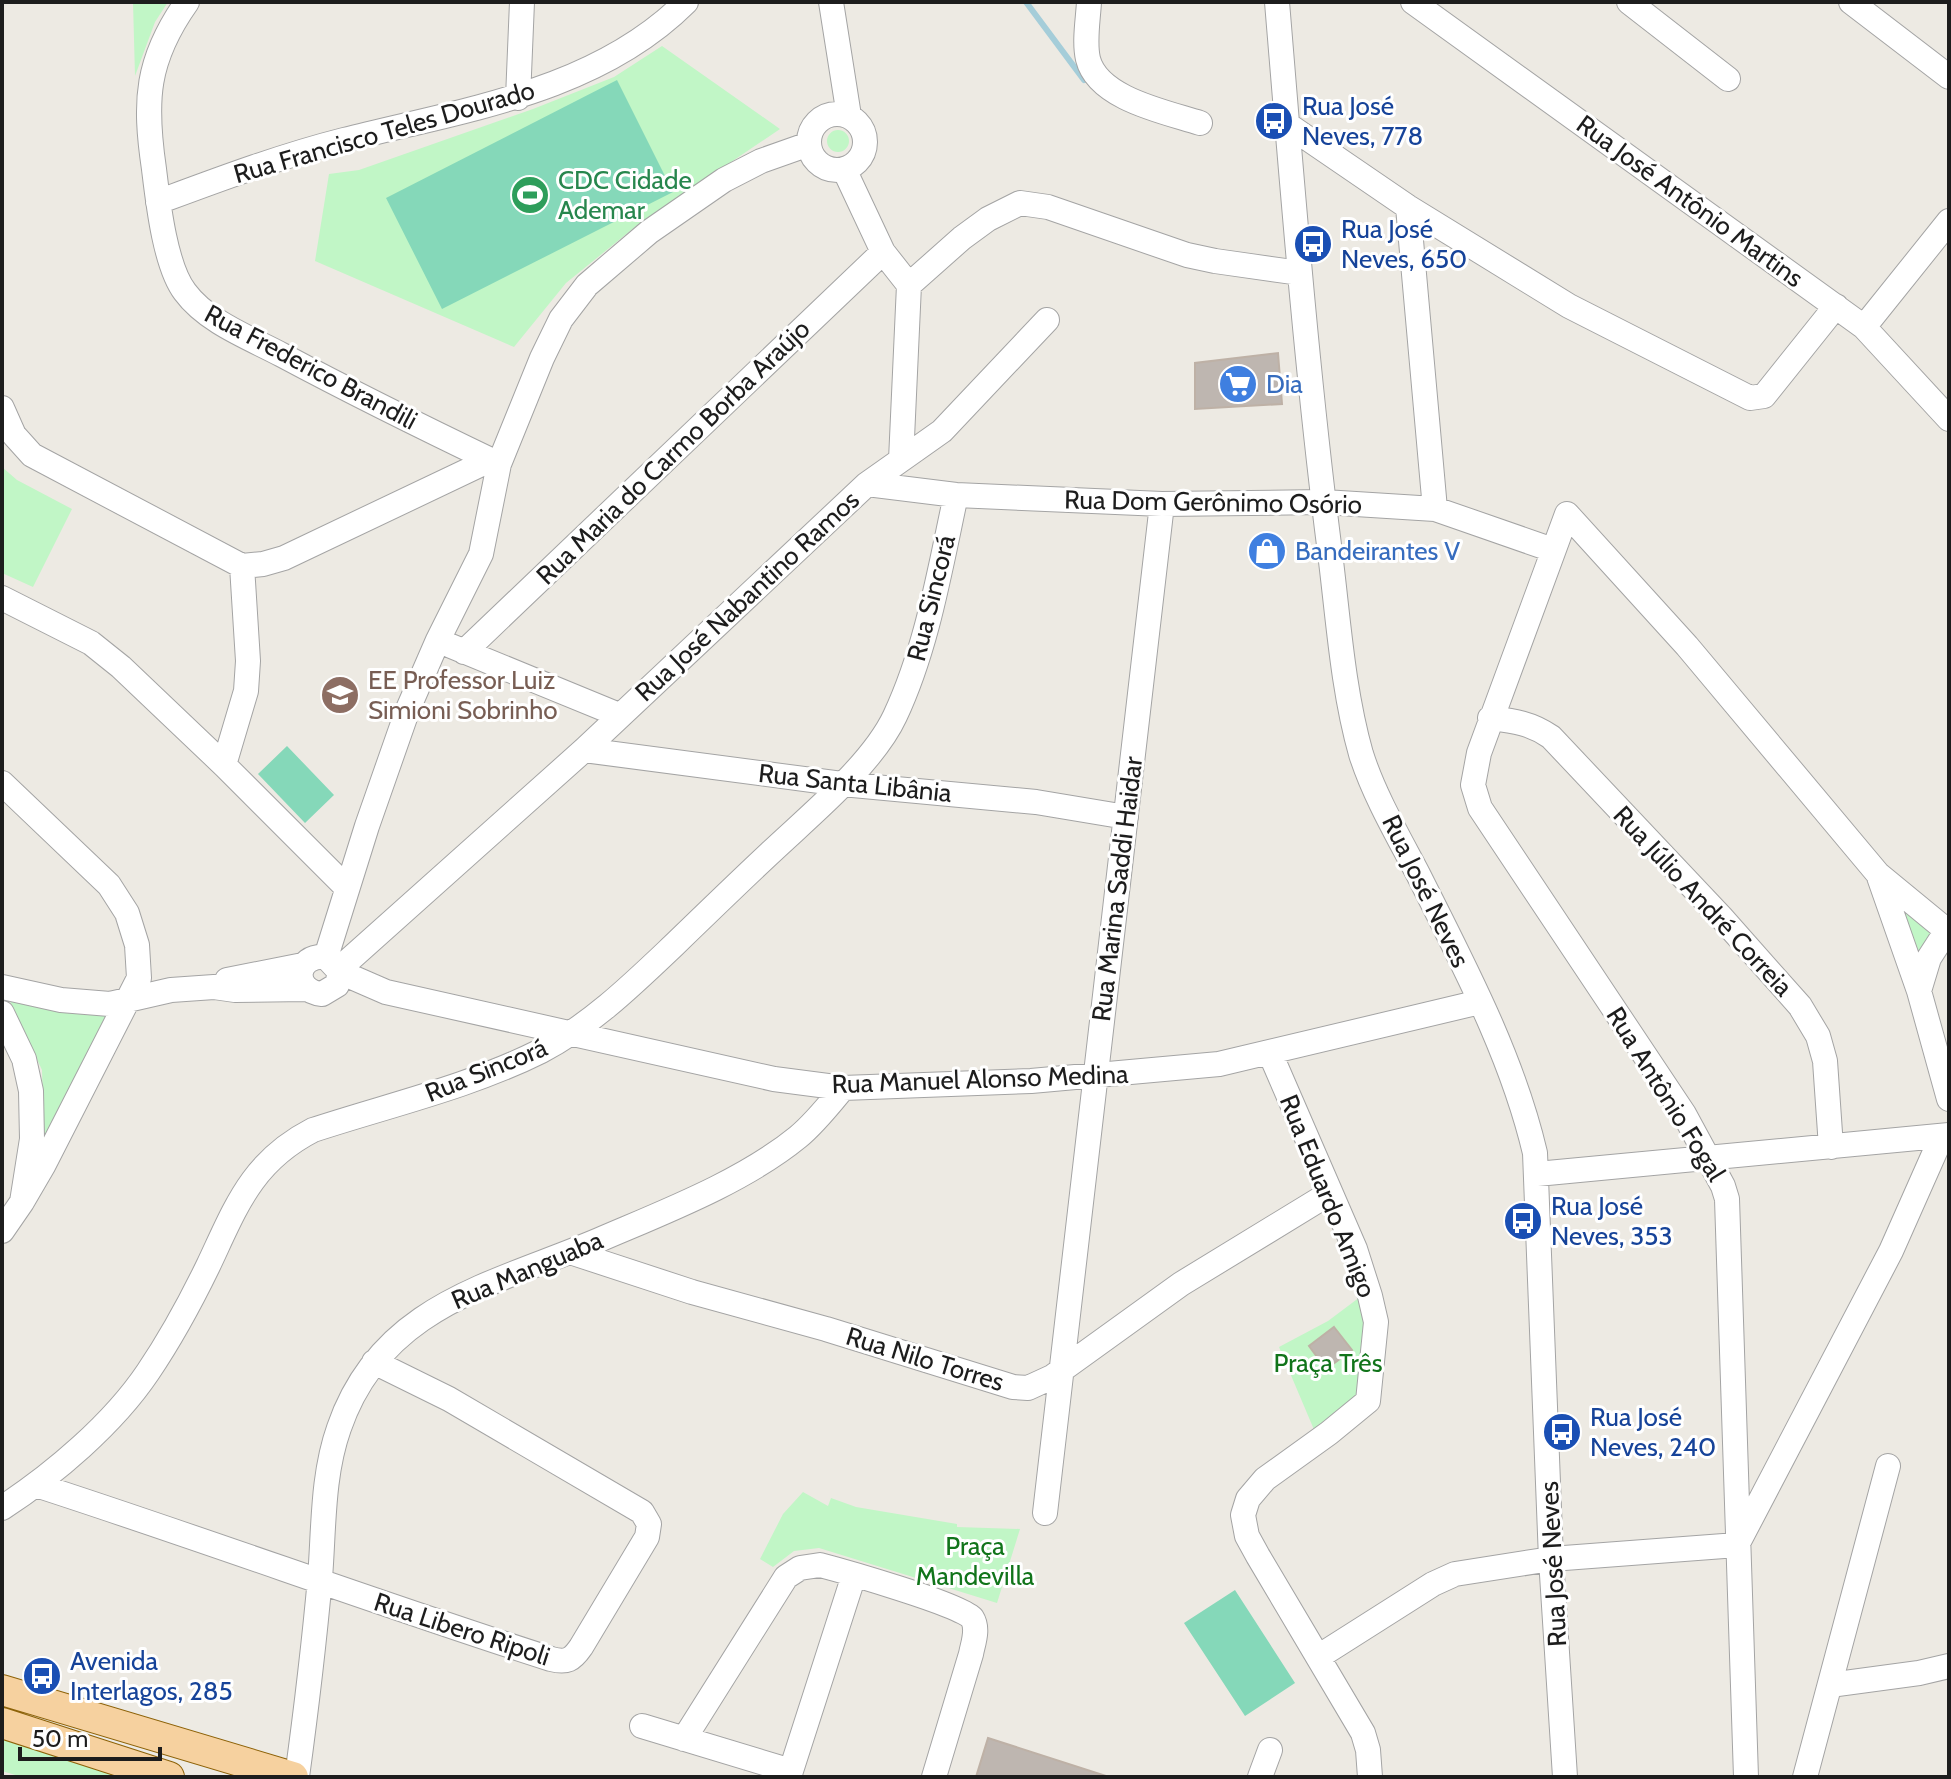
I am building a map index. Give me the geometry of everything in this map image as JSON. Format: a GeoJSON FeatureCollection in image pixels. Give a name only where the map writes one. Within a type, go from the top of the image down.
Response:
{"type":"FeatureCollection","features":[{"type":"Feature","properties":{"kind":"main road"},"geometry":{"type":"LineString","coordinates":[[2,1690],[295,1777]]}},
{"type":"Feature","properties":{"kind":"main road"},"geometry":{"type":"LineString","coordinates":[[2,1723],[169,1777]]}},
{"type":"Feature","properties":{"kind":"street","name":"Rua Frederico Brandili"},"geometry":{"type":"LineString","coordinates":[[187,2],[167,30],[153,65],[147,119],[158,202],[175,277],[194,303],[223,323],[363,398],[495,462]]}},
{"type":"Feature","properties":{"kind":"street"},"geometry":{"type":"LineString","coordinates":[[518,98],[522,2]]}},
{"type":"Feature","properties":{"kind":"street","name":"Rua Francisco Teles Dourado"},"geometry":{"type":"LineString","coordinates":[[158,202],[268,162],[518,98],[598,64],[650,33],[686,2]]}},
{"type":"Feature","properties":{"kind":"street"},"geometry":{"type":"LineString","coordinates":[[831,2],[849,116]]}},
{"type":"Feature","properties":{"kind":"street"},"geometry":{"type":"LineString","coordinates":[[1089,2],[1088,62],[1101,81],[1128,100],[1200,123]]}},
{"type":"Feature","properties":{"kind":"street","name":"Rua José Neves"},"geometry":{"type":"LineString","coordinates":[[1277,2],[1300,273],[1324,502],[1352,716],[1362,757],[1464,966],[1525,1109],[1537,1174],[1551,1559],[1565,1777]]}},
{"type":"Feature","properties":{"kind":"street","name":"Rua José Antônio Martins"},"geometry":{"type":"LineString","coordinates":[[1413,2],[1864,327],[1949,419]]}},
{"type":"Feature","properties":{"kind":"street"},"geometry":{"type":"LineString","coordinates":[[1629,2],[1728,79]]}},
{"type":"Feature","properties":{"kind":"street"},"geometry":{"type":"LineString","coordinates":[[1851,2],[1949,77]]}},
{"type":"Feature","properties":{"kind":"street"},"geometry":{"type":"LineString","coordinates":[[840,114],[849,116],[863,130],[864,149],[853,165],[844,169],[825,168],[812,154],[810,134],[821,119],[840,114]]}},
{"type":"Feature","properties":{"kind":"street"},"geometry":{"type":"LineString","coordinates":[[1288,125],[1408,207],[1569,306],[1750,398],[1764,396],[1836,306]]}},
{"type":"Feature","properties":{"kind":"street"},"geometry":{"type":"LineString","coordinates":[[323,970],[347,888],[408,709],[481,554],[495,462],[561,319],[587,285],[649,232],[724,180],[761,161],[809,144]]}},
{"type":"Feature","properties":{"kind":"street"},"geometry":{"type":"LineString","coordinates":[[844,169],[883,252],[909,285],[901,460]]}},
{"type":"Feature","properties":{"kind":"street"},"geometry":{"type":"LineString","coordinates":[[909,285],[962,238],[1007,208],[1020,203],[1048,207],[1187,255],[1300,273]]}},
{"type":"Feature","properties":{"kind":"street"},"geometry":{"type":"LineString","coordinates":[[1408,207],[1435,509]]}},
{"type":"Feature","properties":{"kind":"street"},"geometry":{"type":"LineString","coordinates":[[1864,327],[1949,221]]}},
{"type":"Feature","properties":{"kind":"street","name":"Rua Maria do Carmo Borba Araújo"},"geometry":{"type":"LineString","coordinates":[[464,652],[883,252]]}},
{"type":"Feature","properties":{"kind":"street","name":"Rua José Nabantino Ramos"},"geometry":{"type":"LineString","coordinates":[[323,970],[370,944],[584,750],[867,484],[942,431],[1047,320]]}},
{"type":"Feature","properties":{"kind":"street"},"geometry":{"type":"LineString","coordinates":[[2,408],[14,435],[32,455],[242,566],[284,558],[495,462]]}},
{"type":"Feature","properties":{"kind":"street","name":"Rua Dom Gerônimo Osório"},"geometry":{"type":"LineString","coordinates":[[867,484],[956,495],[1162,504],[1324,502],[1435,509],[1553,550]]}},
{"type":"Feature","properties":{"kind":"street","name":"Rua Sincorá"},"geometry":{"type":"LineString","coordinates":[[2,1508],[36,1485],[103,1424],[147,1375],[183,1316],[236,1203],[277,1154],[295,1139],[313,1130],[498,1070],[572,1032],[629,989],[842,784],[878,745],[903,697],[929,614],[956,495]]}},
{"type":"Feature","properties":{"kind":"street","name":"Rua Marina Saddi Haidar"},"geometry":{"type":"LineString","coordinates":[[1045,1513],[1162,504]]}},
{"type":"Feature","properties":{"kind":"street","name":"Rua Antônio Fogal"},"geometry":{"type":"LineString","coordinates":[[1746,1777],[1727,1199],[1709,1157],[1684,1114],[1480,808],[1473,785],[1474,771],[1490,718],[1567,514],[1687,646],[1878,874]]}},
{"type":"Feature","properties":{"kind":"street"},"geometry":{"type":"LineString","coordinates":[[224,765],[246,691],[248,661],[242,566]]}},
{"type":"Feature","properties":{"kind":"street"},"geometry":{"type":"LineString","coordinates":[[2,598],[91,643],[121,667],[347,888]]}},
{"type":"Feature","properties":{"kind":"street"},"geometry":{"type":"LineString","coordinates":[[438,640],[619,715]]}},
{"type":"Feature","properties":{"kind":"street","name":"Rua Júlio André Correia"},"geometry":{"type":"LineString","coordinates":[[1490,718],[1522,721],[1551,737],[1721,917],[1800,1006],[1818,1036],[1825,1061],[1831,1147]]}},
{"type":"Feature","properties":{"kind":"street","name":"Rua Santa Libânia"},"geometry":{"type":"LineString","coordinates":[[584,750],[842,784],[1036,802],[1126,817]]}},
{"type":"Feature","properties":{"kind":"street"},"geometry":{"type":"LineString","coordinates":[[2,783],[109,885],[127,913],[137,945],[139,978],[43,1166],[2,1231]]}},
{"type":"Feature","properties":{"kind":"street"},"geometry":{"type":"LineString","coordinates":[[1878,874],[1948,928],[1929,958],[1919,991]]}},
{"type":"Feature","properties":{"kind":"street"},"geometry":{"type":"LineString","coordinates":[[1878,874],[1919,991],[1949,1099]]}},
{"type":"Feature","properties":{"kind":"street","name":"Rua Manuel Alonso Medina"},"geometry":{"type":"LineString","coordinates":[[2,987],[61,1000],[110,1004],[171,990],[214,987],[232,978],[323,970],[386,992],[774,1079],[843,1088],[1095,1077],[1219,1064],[1480,1002]]}},
{"type":"Feature","properties":{"kind":"street"},"geometry":{"type":"LineString","coordinates":[[2,1013],[24,1059],[31,1091],[32,1139],[22,1202]]}},
{"type":"Feature","properties":{"kind":"street","name":"Rua Eduardo Amigo"},"geometry":{"type":"LineString","coordinates":[[1270,1053],[1355,1249],[1376,1316],[1370,1393],[1362,1408],[1259,1484],[1248,1499],[1243,1515],[1247,1536],[1363,1733],[1370,1777]]}},
{"type":"Feature","properties":{"kind":"street","name":"Rua Manguaba"},"geometry":{"type":"LineString","coordinates":[[295,1777],[319,1582],[330,1455],[356,1389],[374,1362],[426,1314],[462,1294],[570,1252],[759,1164],[801,1135],[843,1088]]}},
{"type":"Feature","properties":{"kind":"street"},"geometry":{"type":"LineString","coordinates":[[1537,1174],[1946,1136]]}},
{"type":"Feature","properties":{"kind":"street"},"geometry":{"type":"LineString","coordinates":[[1318,1657],[1433,1584],[1455,1574],[1551,1559],[1737,1545],[1891,1251],[1946,1136]]}},
{"type":"Feature","properties":{"kind":"street","name":"Rua Nilo Torres"},"geometry":{"type":"LineString","coordinates":[[570,1252],[692,1292],[826,1329],[1013,1387],[1028,1388],[1062,1370],[1181,1284],[1330,1193]]}},
{"type":"Feature","properties":{"kind":"street","name":"Rua Libero Ripoli"},"geometry":{"type":"LineString","coordinates":[[36,1485],[417,1616],[551,1659],[566,1661],[581,1647],[642,1546],[649,1530],[642,1512],[449,1399],[374,1362]]}},
{"type":"Feature","properties":{"kind":"street"},"geometry":{"type":"LineString","coordinates":[[1805,1777],[1888,1466]]}},
{"type":"Feature","properties":{"kind":"street"},"geometry":{"type":"LineString","coordinates":[[684,1739],[780,1586],[792,1572],[806,1566],[820,1565],[968,1614],[975,1627],[973,1644],[934,1777]]}},
{"type":"Feature","properties":{"kind":"street"},"geometry":{"type":"LineString","coordinates":[[642,1726],[790,1774],[854,1575]]}},
{"type":"Feature","properties":{"kind":"street"},"geometry":{"type":"LineString","coordinates":[[1830,1685],[1949,1666]]}},
{"type":"Feature","properties":{"kind":"street"},"geometry":{"type":"LineString","coordinates":[[1260,1777],[1270,1750]]}},
{"type":"Feature","properties":{"kind":"green space"},"geometry":{"type":"Polygon","coordinates":[[[133,2],[168,2],[155,22],[135,76],[133,2]]]}},
{"type":"Feature","properties":{"kind":"green space"},"geometry":{"type":"Polygon","coordinates":[[[662,46],[780,129],[635,227],[566,283],[514,347],[315,261],[329,174],[359,170],[533,109],[614,77],[662,46]]]}},
{"type":"Feature","properties":{"kind":"green space","name":"CDC Cidade Ademar"},"geometry":{"type":"Polygon","coordinates":[[[617,80],[673,192],[442,309],[386,198],[617,80]]]}},
{"type":"Feature","properties":{"kind":"green space"},"geometry":{"type":"Polygon","coordinates":[[[838,130],[846,133],[849,141],[846,149],[838,152],[830,149],[827,141],[830,133],[838,130]]]}},
{"type":"Feature","properties":{"kind":"green space"},"geometry":{"type":"Polygon","coordinates":[[[2,467],[17,480],[72,509],[33,587],[2,573],[2,467]]]}},
{"type":"Feature","properties":{"kind":"green space"},"geometry":{"type":"Polygon","coordinates":[[[287,746],[334,795],[305,823],[258,774],[287,746]]]}},
{"type":"Feature","properties":{"kind":"green space"},"geometry":{"type":"Polygon","coordinates":[[[1895,896],[1932,930],[1917,960],[1895,896]]]}},
{"type":"Feature","properties":{"kind":"green space"},"geometry":{"type":"Polygon","coordinates":[[[8,997],[117,1008],[87,1053],[44,1142],[42,1070],[8,997]]]}},
{"type":"Feature","properties":{"kind":"green space","name":"Praça Três"},"geometry":{"type":"Polygon","coordinates":[[[1360,1297],[1367,1321],[1363,1390],[1315,1432],[1279,1347],[1328,1321],[1360,1297]]]}},
{"type":"Feature","properties":{"kind":"green space","name":"Praça Mandevilla"},"geometry":{"type":"Polygon","coordinates":[[[803,1492],[828,1506],[831,1498],[856,1507],[957,1524],[957,1527],[1020,1529],[997,1603],[819,1548],[794,1551],[773,1567],[760,1559],[783,1514],[803,1492]]]}},
{"type":"Feature","properties":{"kind":"green space"},"geometry":{"type":"Polygon","coordinates":[[[1235,1590],[1295,1683],[1245,1716],[1184,1623],[1235,1590]]]}},
{"type":"Feature","properties":{"kind":"green space"},"geometry":{"type":"Polygon","coordinates":[[[2,1734],[129,1777],[22,1777],[2,1771],[2,1734]]]}},
{"type":"Feature","properties":{"kind":"building","name":"Dia"},"geometry":{"type":"Polygon","coordinates":[[[1278,353],[1282,404],[1195,409],[1195,363],[1278,353]]]}},
{"type":"Feature","properties":{"kind":"building"},"geometry":{"type":"Polygon","coordinates":[[[1334,1327],[1352,1350],[1326,1369],[1309,1346],[1334,1327]]]}},
{"type":"Feature","properties":{"kind":"building"},"geometry":{"type":"Polygon","coordinates":[[[988,1738],[1109,1777],[976,1777],[988,1738]]]}},
{"type":"Feature","properties":{"kind":"waterway"},"geometry":{"type":"LineString","coordinates":[[1026,2],[1084,80]]}},
{"type":"Feature","properties":{"kind":"place","name":"Rua José Neves, 778"},"geometry":{"type":"Point","coordinates":[1274,121]}},
{"type":"Feature","properties":{"kind":"place","name":"CDC Cidade Ademar"},"geometry":{"type":"Point","coordinates":[530,195]}},
{"type":"Feature","properties":{"kind":"place","name":"Rua José Neves, 650"},"geometry":{"type":"Point","coordinates":[1313,244]}},
{"type":"Feature","properties":{"kind":"place","name":"Dia"},"geometry":{"type":"Point","coordinates":[1238,384]}},
{"type":"Feature","properties":{"kind":"place","name":"Bandeirantes V"},"geometry":{"type":"Point","coordinates":[1267,551]}},
{"type":"Feature","properties":{"kind":"place","name":"EE Professor Luiz Simioni Sobrinho"},"geometry":{"type":"Point","coordinates":[340,695]}},
{"type":"Feature","properties":{"kind":"place","name":"Rua José Neves, 353"},"geometry":{"type":"Point","coordinates":[1523,1221]}},
{"type":"Feature","properties":{"kind":"place","name":"Rua José Neves, 240"},"geometry":{"type":"Point","coordinates":[1562,1432]}},
{"type":"Feature","properties":{"kind":"place","name":"Avenida Interlagos, 285"},"geometry":{"type":"Point","coordinates":[42,1676]}}]}
